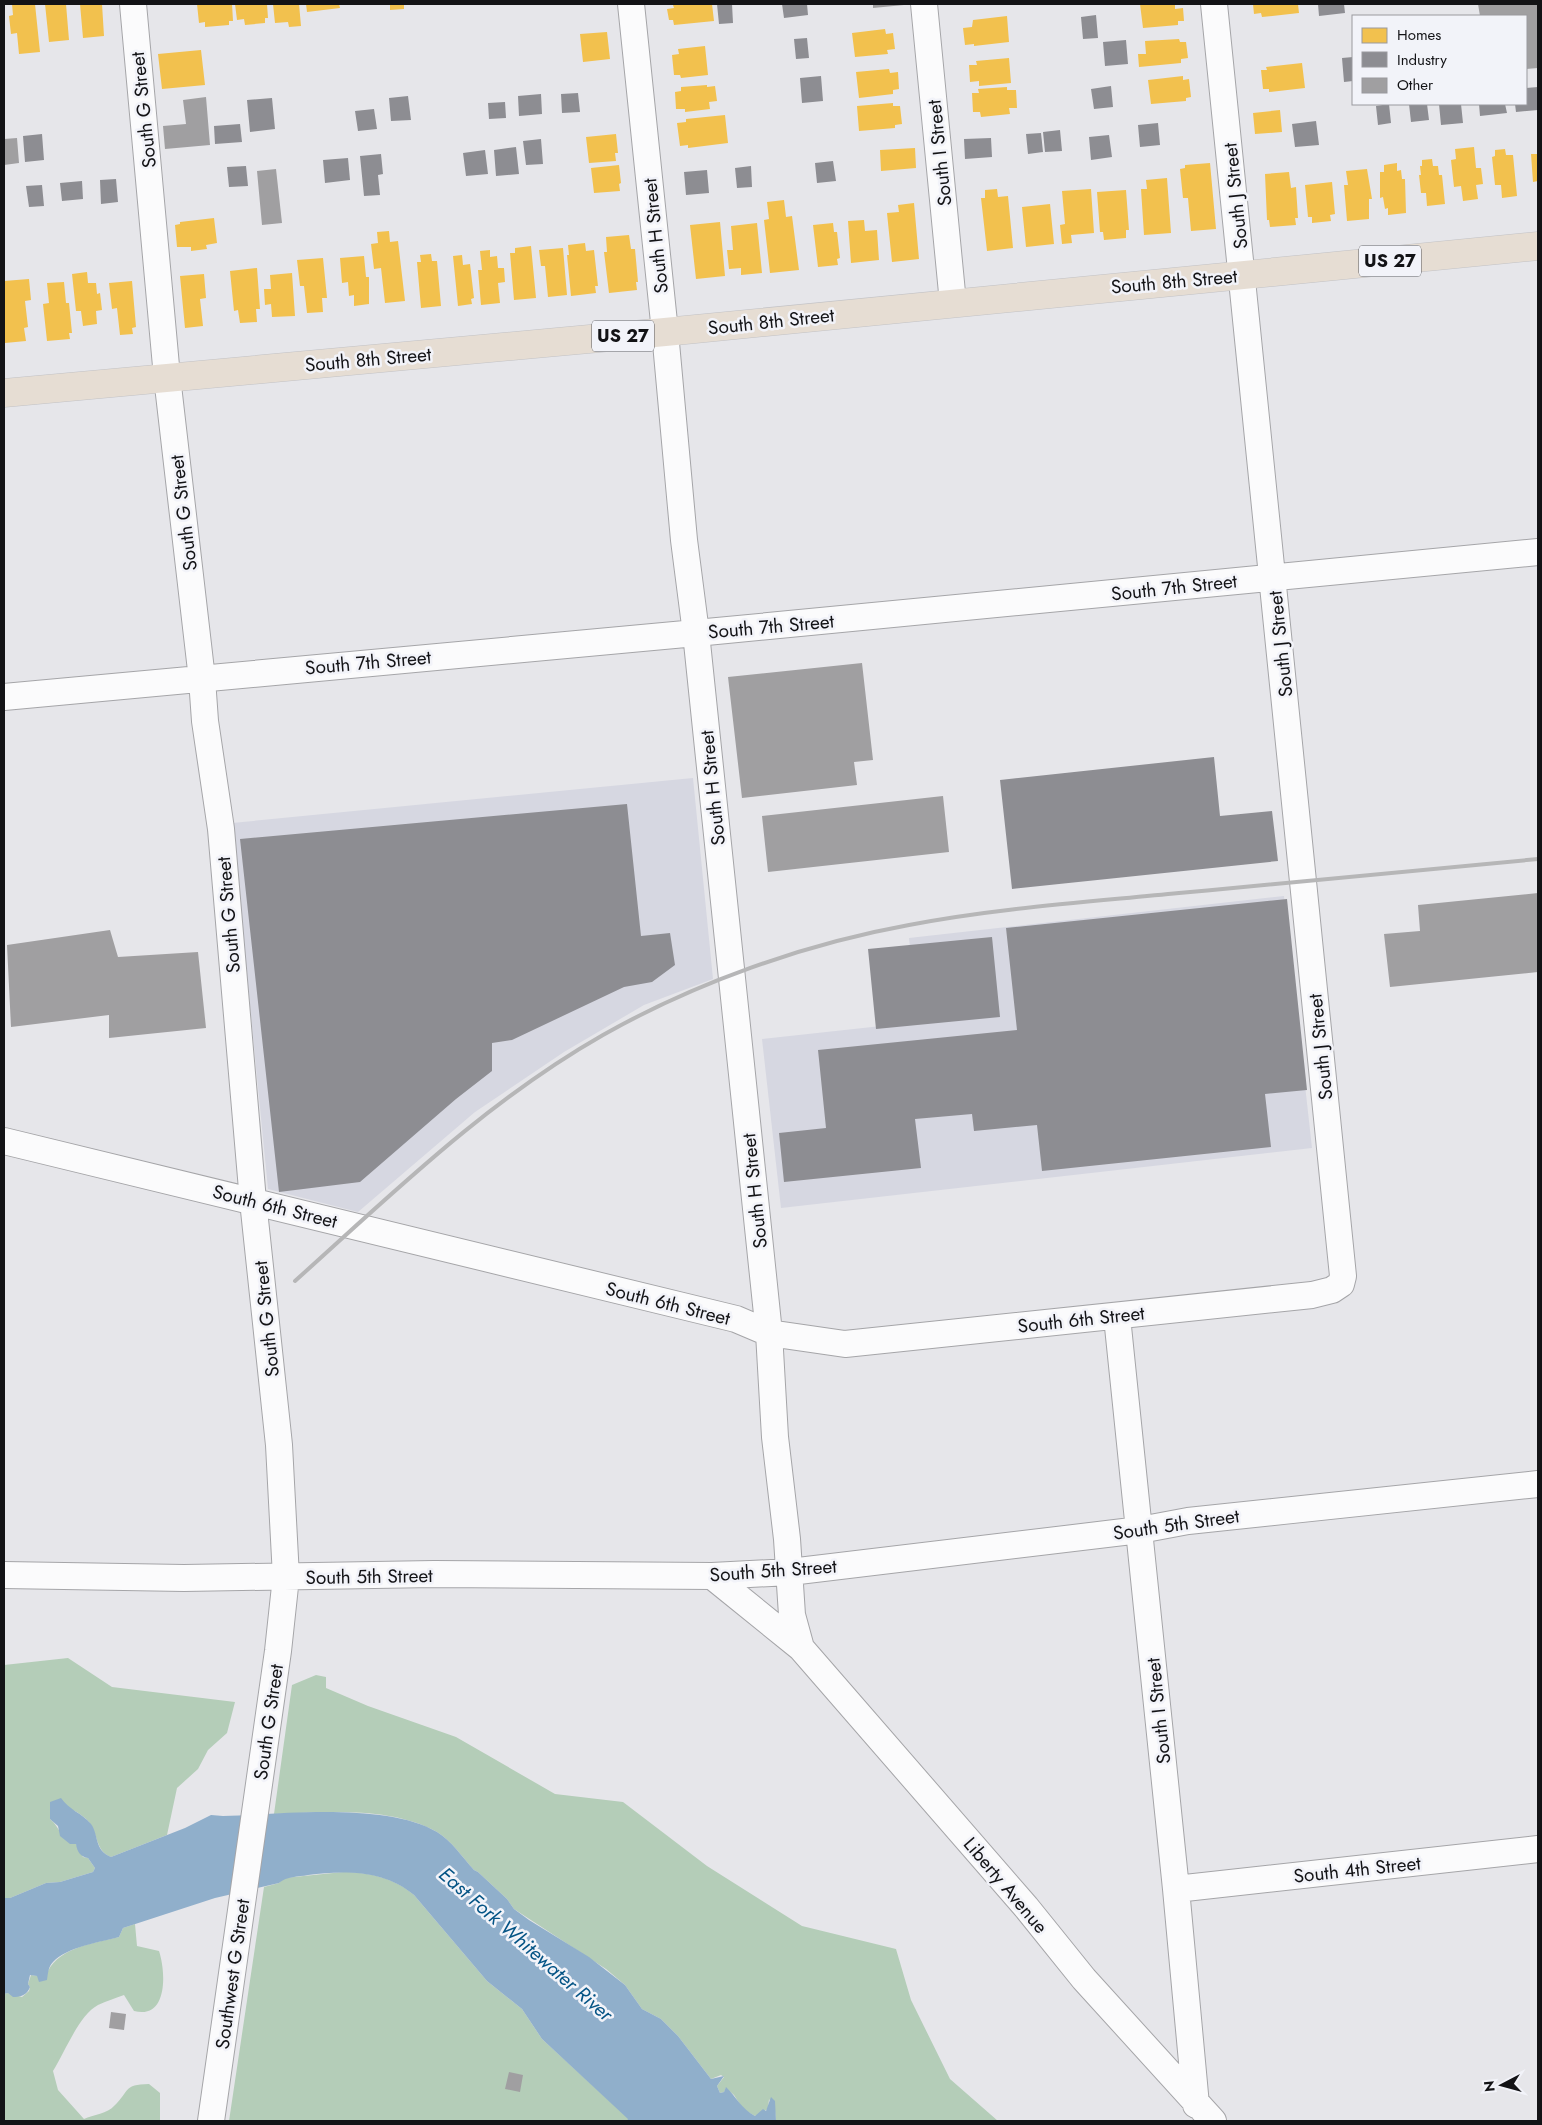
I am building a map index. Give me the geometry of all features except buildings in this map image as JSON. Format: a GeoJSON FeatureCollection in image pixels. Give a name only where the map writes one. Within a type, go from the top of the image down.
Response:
{"type":"FeatureCollection","features":[{"type":"Feature","properties":{"kind":"highway","name":"South 8th Street"},"geometry":{"type":"LineString","coordinates":[[4,393],[665,332],[1538,246]]}},
{"type":"Feature","properties":{"kind":"street","name":"South G Street"},"geometry":{"type":"LineString","coordinates":[[132,4],[167,377],[202,678],[205,721],[221,829],[253,1201],[279,1445],[286,1578],[278,1651],[253,1828]]}},
{"type":"Feature","properties":{"kind":"street","name":"South H Street"},"geometry":{"type":"LineString","coordinates":[[631,4],[665,332],[684,540],[696,633],[769,1333],[776,1437],[790,1572]]}},
{"type":"Feature","properties":{"kind":"street","name":"South I Street"},"geometry":{"type":"LineString","coordinates":[[924,4],[954,303]]}},
{"type":"Feature","properties":{"kind":"street","name":"South J Street"},"geometry":{"type":"LineString","coordinates":[[1214,4],[1243,275],[1343,1276],[1341,1284]]}},
{"type":"Feature","properties":{"kind":"street","name":"South 7th Street"},"geometry":{"type":"LineString","coordinates":[[4,697],[1538,552]]}},
{"type":"Feature","properties":{"kind":"street","name":"South 6th Street"},"geometry":{"type":"LineString","coordinates":[[4,1141],[736,1319],[769,1333],[845,1344],[1312,1294],[1332,1290],[1341,1284]]}},
{"type":"Feature","properties":{"kind":"street","name":"South I Street"},"geometry":{"type":"LineString","coordinates":[[1117,1316],[1176,1889],[1205,2113]]}},
{"type":"Feature","properties":{"kind":"street","name":"South 5th Street"},"geometry":{"type":"LineString","coordinates":[[4,1575],[286,1578],[434,1574],[712,1576],[790,1572],[1140,1530],[1188,1521],[1538,1484]]}},
{"type":"Feature","properties":{"kind":"street","name":"Liberty Avenue"},"geometry":{"type":"LineString","coordinates":[[790,1572],[792,1615],[802,1648]]}},
{"type":"Feature","properties":{"kind":"street","name":"Liberty Avenue"},"geometry":{"type":"LineString","coordinates":[[712,1576],[802,1648],[1026,1907],[1084,1979],[1205,2113]]}},
{"type":"Feature","properties":{"kind":"street","name":"Southwest G Street"},"geometry":{"type":"LineString","coordinates":[[211,2121],[253,1828]]}},
{"type":"Feature","properties":{"kind":"street","name":"South 4th Street"},"geometry":{"type":"LineString","coordinates":[[1176,1889],[1538,1849]]}},
{"type":"Feature","properties":{"kind":"shaded area"},"geometry":{"type":"Polygon","coordinates":[[[693,778],[713,979],[644,1005],[564,1052],[475,1112],[358,1212],[268,1189],[232,823],[693,778]]]}},
{"type":"Feature","properties":{"kind":"shaded area"},"geometry":{"type":"Polygon","coordinates":[[[1284,896],[1312,1148],[781,1208],[762,1039],[918,1022],[909,938],[1284,896]]]}},
{"type":"Feature","properties":{"kind":"green space"},"geometry":{"type":"Polygon","coordinates":[[[68,1658],[112,1687],[235,1702],[227,1733],[208,1750],[198,1769],[177,1788],[167,1835],[111,1857],[101,1849],[89,1821],[66,1807],[50,1819],[64,1838],[76,1844],[83,1857],[88,1858],[95,1868],[93,1872],[60,1882],[46,1883],[10,1898],[4,1898],[4,1665],[68,1658]]]}},
{"type":"Feature","properties":{"kind":"green space"},"geometry":{"type":"Polygon","coordinates":[[[316,1675],[326,1677],[326,1688],[368,1706],[456,1737],[555,1794],[623,1802],[707,1866],[802,1926],[896,1949],[911,2000],[950,2079],[998,2121],[776,2121],[775,2111],[769,2099],[768,2109],[755,2116],[743,2109],[734,2095],[726,2088],[724,2092],[720,2093],[717,2086],[724,2077],[721,2075],[711,2079],[678,2036],[661,2019],[642,2009],[625,1985],[606,1969],[514,1909],[507,1899],[474,1870],[452,1845],[437,1832],[419,1824],[378,1814],[335,1812],[274,1814],[292,1685],[316,1675]]]}},
{"type":"Feature","properties":{"kind":"green space"},"geometry":{"type":"Polygon","coordinates":[[[343,1872],[381,1877],[398,1884],[414,1895],[487,1981],[522,2009],[542,2039],[629,2119],[627,2121],[229,2121],[264,1887],[279,1883],[284,1878],[343,1872]]]}},
{"type":"Feature","properties":{"kind":"green space"},"geometry":{"type":"Polygon","coordinates":[[[135,1924],[137,1946],[159,1951],[163,1970],[163,1982],[159,2002],[145,2012],[134,2011],[124,1995],[98,2005],[91,2010],[79,2025],[53,2071],[58,2090],[84,2119],[111,2108],[131,2087],[149,2084],[160,2093],[160,2121],[4,2121],[4,1994],[8,1993],[22,1997],[29,1991],[30,1987],[28,1984],[31,1975],[37,1976],[48,1971],[61,1956],[69,1951],[119,1937],[123,1928],[135,1924]]]}},
{"type":"Feature","properties":{"kind":"water","name":"East Fork Whitewater River"},"geometry":{"type":"Polygon","coordinates":[[[61,1798],[91,1824],[99,1846],[111,1857],[185,1828],[211,1815],[303,1812],[363,1813],[416,1823],[437,1832],[452,1845],[474,1870],[507,1899],[514,1909],[589,1957],[625,1985],[642,2009],[661,2019],[678,2036],[711,2079],[724,2076],[717,2086],[720,2093],[724,2092],[726,2087],[755,2116],[763,2109],[766,2111],[771,2097],[775,2101],[776,2121],[627,2121],[628,2119],[542,2039],[522,2009],[487,1981],[414,1895],[403,1887],[377,1876],[336,1872],[322,1873],[289,1878],[279,1883],[215,1898],[123,1928],[119,1937],[67,1952],[50,1966],[47,1980],[39,1982],[37,1976],[30,1975],[28,1984],[30,1987],[23,1995],[13,1997],[8,1993],[4,1994],[4,1898],[10,1898],[46,1883],[60,1882],[93,1872],[95,1868],[88,1858],[80,1854],[76,1844],[70,1844],[60,1836],[58,1826],[50,1819],[50,1802],[61,1798]]]}},
{"type":"Feature","properties":{"kind":"railway"},"geometry":{"type":"LineString","coordinates":[[295,1281],[442,1150],[480,1119],[560,1061],[638,1016],[713,982],[790,954],[869,933],[976,914],[1538,859]]}}]}
